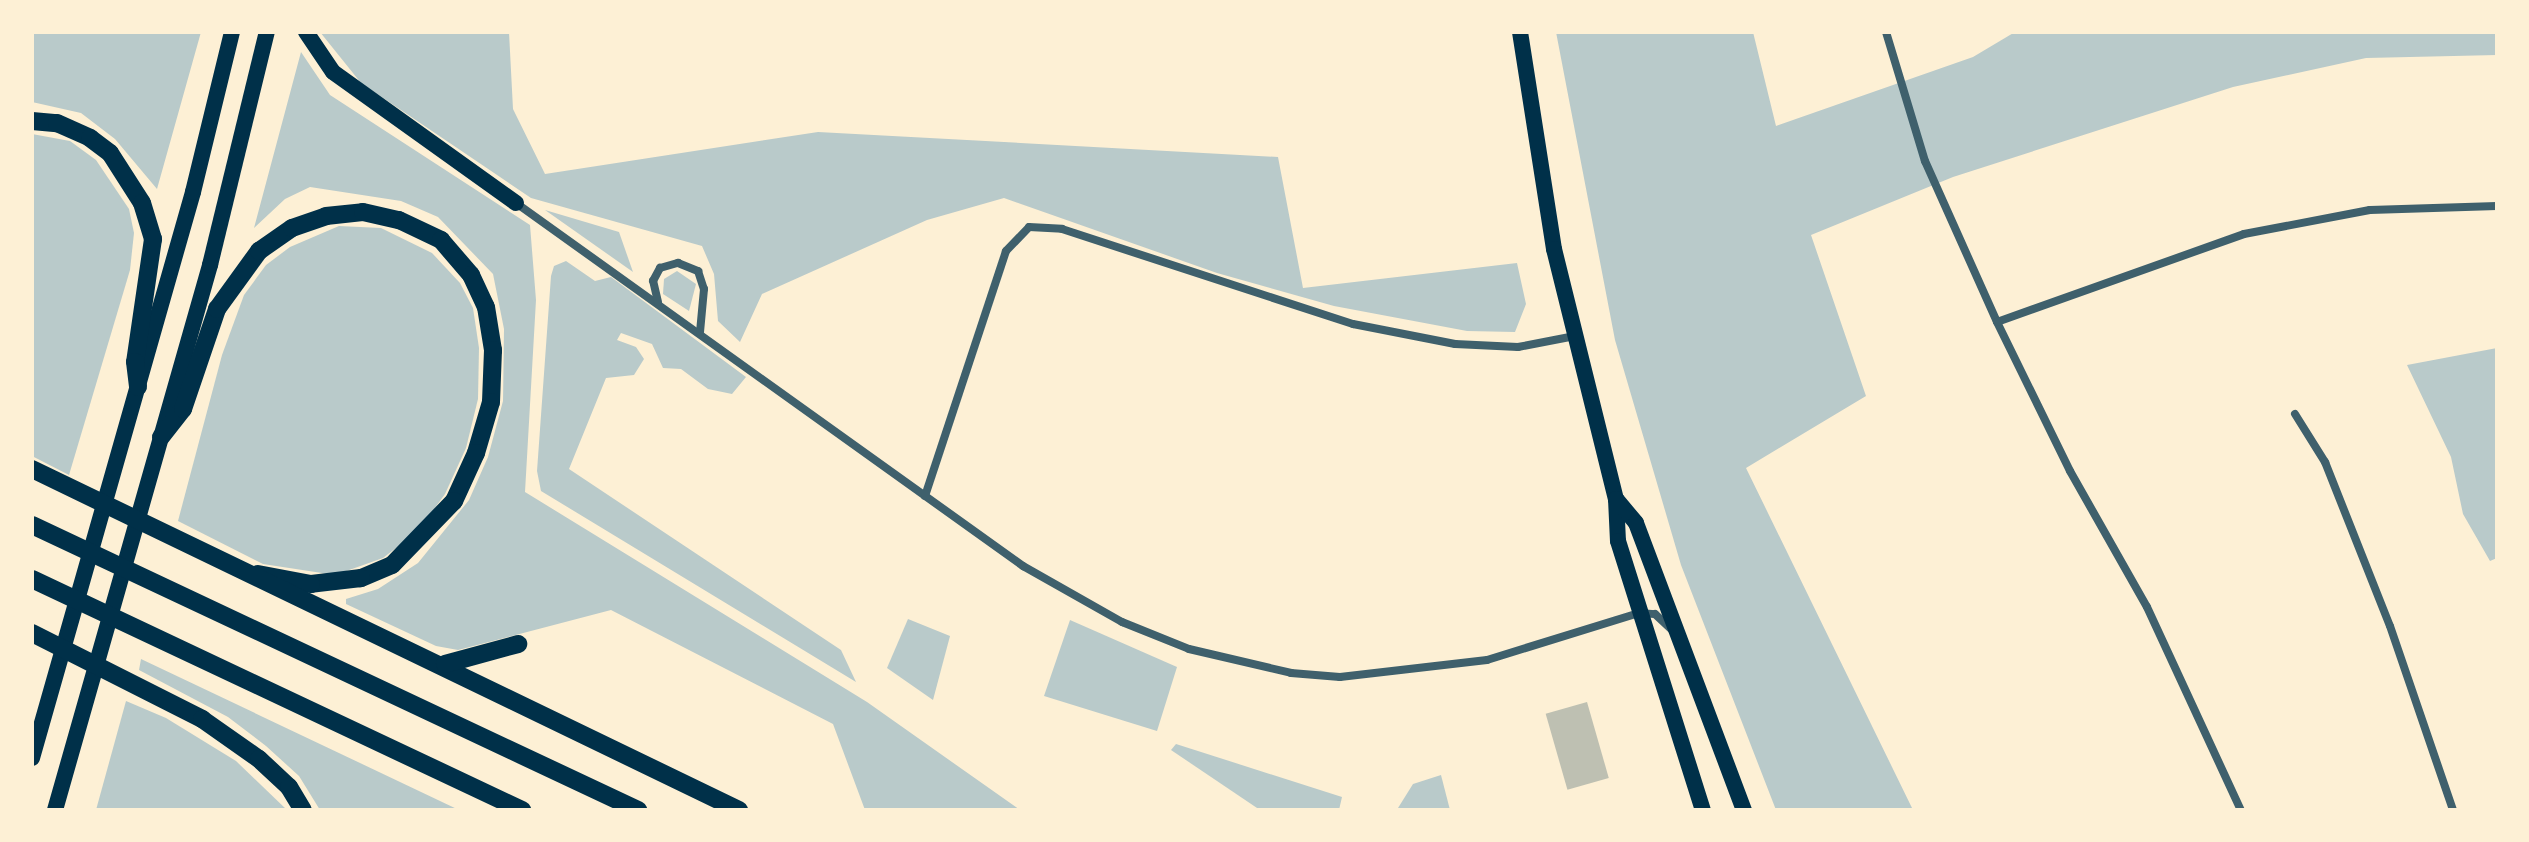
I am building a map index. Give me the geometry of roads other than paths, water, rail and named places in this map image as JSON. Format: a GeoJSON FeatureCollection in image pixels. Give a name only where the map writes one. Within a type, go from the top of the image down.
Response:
{"type":"FeatureCollection","features":[{"type":"Feature","properties":{"kind":"highway"},"geometry":{"type":"LineString","coordinates":[[32,121],[57,123],[90,138],[110,153],[142,203],[153,239],[135,362],[138,387]]}},
{"type":"Feature","properties":{"kind":"highway"},"geometry":{"type":"LineString","coordinates":[[161,437],[183,409],[217,309],[259,251],[292,228],[326,216],[363,212],[399,220],[441,240],[471,275],[486,307],[493,350],[491,402],[476,453],[454,501],[392,565],[361,578],[311,584],[258,574]]}},
{"type":"Feature","properties":{"kind":"highway"},"geometry":{"type":"LineString","coordinates":[[32,469],[445,664],[739,810]]}},
{"type":"Feature","properties":{"kind":"highway"},"geometry":{"type":"LineString","coordinates":[[32,525],[638,810]]}},
{"type":"Feature","properties":{"kind":"highway"},"geometry":{"type":"LineString","coordinates":[[32,579],[522,810]]}},
{"type":"Feature","properties":{"kind":"highway"},"geometry":{"type":"LineString","coordinates":[[32,633],[202,719],[259,759],[289,787],[303,810]]}},
{"type":"Feature","properties":{"kind":"highway"},"geometry":{"type":"LineString","coordinates":[[445,664],[518,644]]}},
{"type":"Feature","properties":{"kind":"main road"},"geometry":{"type":"LineString","coordinates":[[32,758],[138,387],[232,32]]}},
{"type":"Feature","properties":{"kind":"main road"},"geometry":{"type":"LineString","coordinates":[[55,810],[218,235],[267,32]]}},
{"type":"Feature","properties":{"kind":"main road"},"geometry":{"type":"LineString","coordinates":[[306,32],[333,72],[516,203]]}},
{"type":"Feature","properties":{"kind":"main road"},"geometry":{"type":"LineString","coordinates":[[1520,32],[1554,249],[1616,499],[1618,541],[1703,810]]}},
{"type":"Feature","properties":{"kind":"main road"},"geometry":{"type":"LineString","coordinates":[[1616,499],[1636,523],[1744,810]]}},
{"type":"Feature","properties":{"kind":"street"},"geometry":{"type":"LineString","coordinates":[[1886,32],[1925,161],[1997,322],[2070,471],[2147,607],[2241,810]]}},
{"type":"Feature","properties":{"kind":"street"},"geometry":{"type":"LineString","coordinates":[[516,203],[1023,566],[1122,622],[1189,649],[1291,673],[1340,677],[1441,668],[1639,613],[1655,614],[1675,633]]}},
{"type":"Feature","properties":{"kind":"street"},"geometry":{"type":"LineString","coordinates":[[1997,322],[2244,234],[2370,210],[2497,206]]}},
{"type":"Feature","properties":{"kind":"street"},"geometry":{"type":"LineString","coordinates":[[925,496],[1006,251],[1019,232],[1043,224],[1319,316],[1455,344],[1518,347],[1575,336]]}},
{"type":"Feature","properties":{"kind":"street"},"geometry":{"type":"LineString","coordinates":[[658,303],[653,281],[660,268],[678,263],[698,271],[704,289],[700,332]]}},
{"type":"Feature","properties":{"kind":"street"},"geometry":{"type":"LineString","coordinates":[[2295,414],[2336,489],[2453,810]]}}]}
